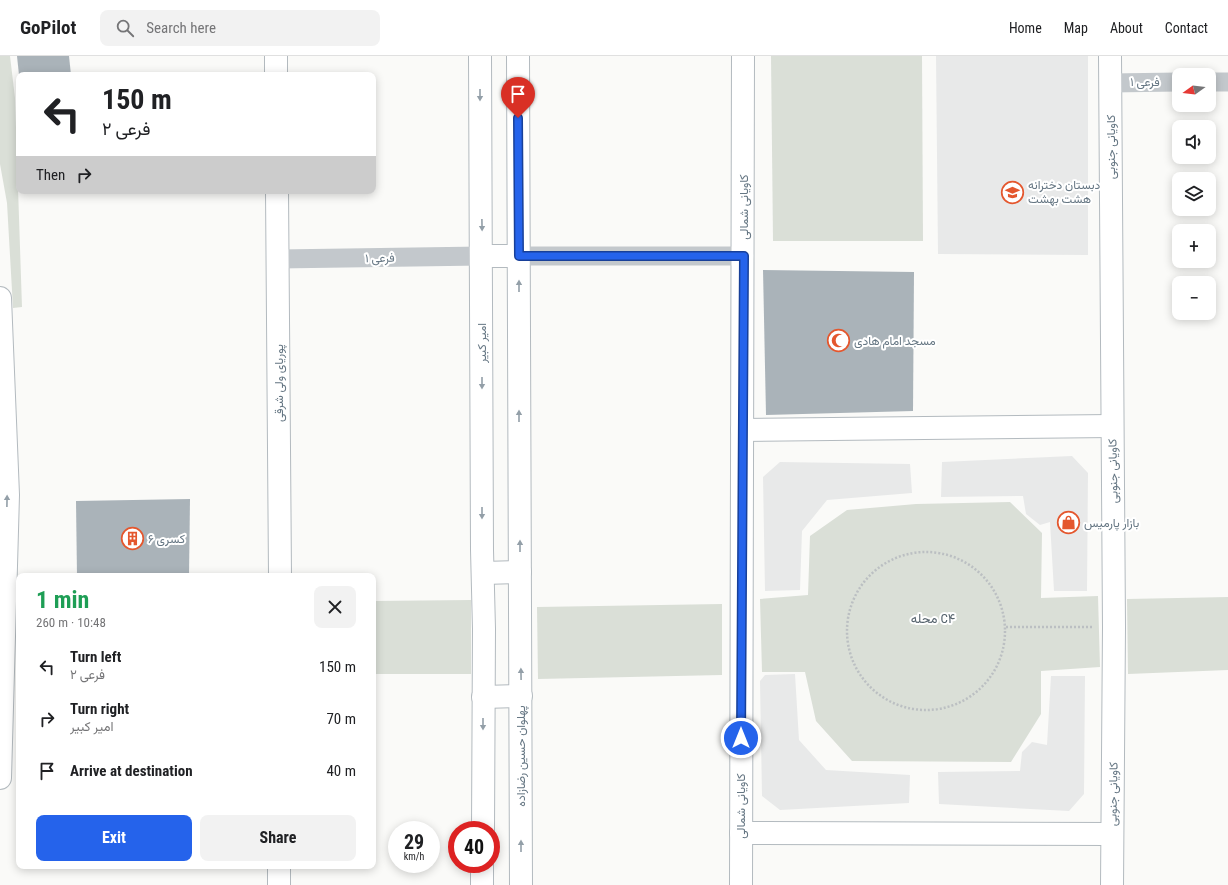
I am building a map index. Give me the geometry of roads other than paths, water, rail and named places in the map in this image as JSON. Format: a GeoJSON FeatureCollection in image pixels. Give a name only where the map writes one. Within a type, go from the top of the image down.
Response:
{"type":"FeatureCollection","features":[{"type":"Feature","properties":{"kind":"street"},"geometry":{"type":"LineString","coordinates":[[276,56],[276,72]]}},
{"type":"Feature","properties":{"kind":"street","name":"امیر کبیر"},"geometry":{"type":"LineString","coordinates":[[480,56],[484,629],[483,697]]}},
{"type":"Feature","properties":{"kind":"street"},"geometry":{"type":"LineString","coordinates":[[483,573],[520,572],[518,56]]}},
{"type":"Feature","properties":{"kind":"street","name":"کاویانی شمالی"},"geometry":{"type":"LineString","coordinates":[[741,885],[744,256],[743,56]]}},
{"type":"Feature","properties":{"kind":"street","name":"کاویانی جنوبی"},"geometry":{"type":"LineString","coordinates":[[1110,56],[1114,627],[1112,885]]}},
{"type":"Feature","properties":{"kind":"street","name":"فرعی ۱"},"geometry":{"type":"LineString","coordinates":[[1110,83],[1172,82]]}},
{"type":"Feature","properties":{"kind":"street"},"geometry":{"type":"LineString","coordinates":[[1216,82],[1228,82]]}},
{"type":"Feature","properties":{"kind":"street","name":"پوریای ولی شرقی"},"geometry":{"type":"LineString","coordinates":[[277,194],[280,573]]}},
{"type":"Feature","properties":{"kind":"street"},"geometry":{"type":"LineString","coordinates":[[482,256],[744,256]]}},
{"type":"Feature","properties":{"kind":"street","name":"فرعی ۱"},"geometry":{"type":"LineString","coordinates":[[278,259],[482,256]]}},
{"type":"Feature","properties":{"kind":"street"},"geometry":{"type":"LineString","coordinates":[[0,298],[14,633],[0,778]]}},
{"type":"Feature","properties":{"kind":"street"},"geometry":{"type":"LineString","coordinates":[[742,430],[1112,426]]}},
{"type":"Feature","properties":{"kind":"street","name":"پهلوان حسین رضازاده"},"geometry":{"type":"LineString","coordinates":[[520,572],[520,885]]}},
{"type":"Feature","properties":{"kind":"street"},"geometry":{"type":"LineString","coordinates":[[483,821],[483,697],[521,696]]}},
{"type":"Feature","properties":{"kind":"street"},"geometry":{"type":"LineString","coordinates":[[741,833],[1112,834]]}},
{"type":"Feature","properties":{"kind":"street"},"geometry":{"type":"LineString","coordinates":[[279,869],[279,885]]}},
{"type":"Feature","properties":{"kind":"street"},"geometry":{"type":"LineString","coordinates":[[482,873],[482,885]]}},
{"type":"Feature","properties":{"kind":"place","name":"دبستان دخترانه هشت بهشت"},"geometry":{"type":"Point","coordinates":[1013,192]}},
{"type":"Feature","properties":{"kind":"place","name":"مسجد امام هادی"},"geometry":{"type":"Point","coordinates":[839,341]}},
{"type":"Feature","properties":{"kind":"place","name":"بازار پارمیس"},"geometry":{"type":"Point","coordinates":[1069,523]}},
{"type":"Feature","properties":{"kind":"place","name":"کسری ۶"},"geometry":{"type":"Point","coordinates":[133,539]}},
{"type":"Feature","properties":{"kind":"district","name":"محله C۴"},"geometry":{"type":"Point","coordinates":[933,618]}}]}
